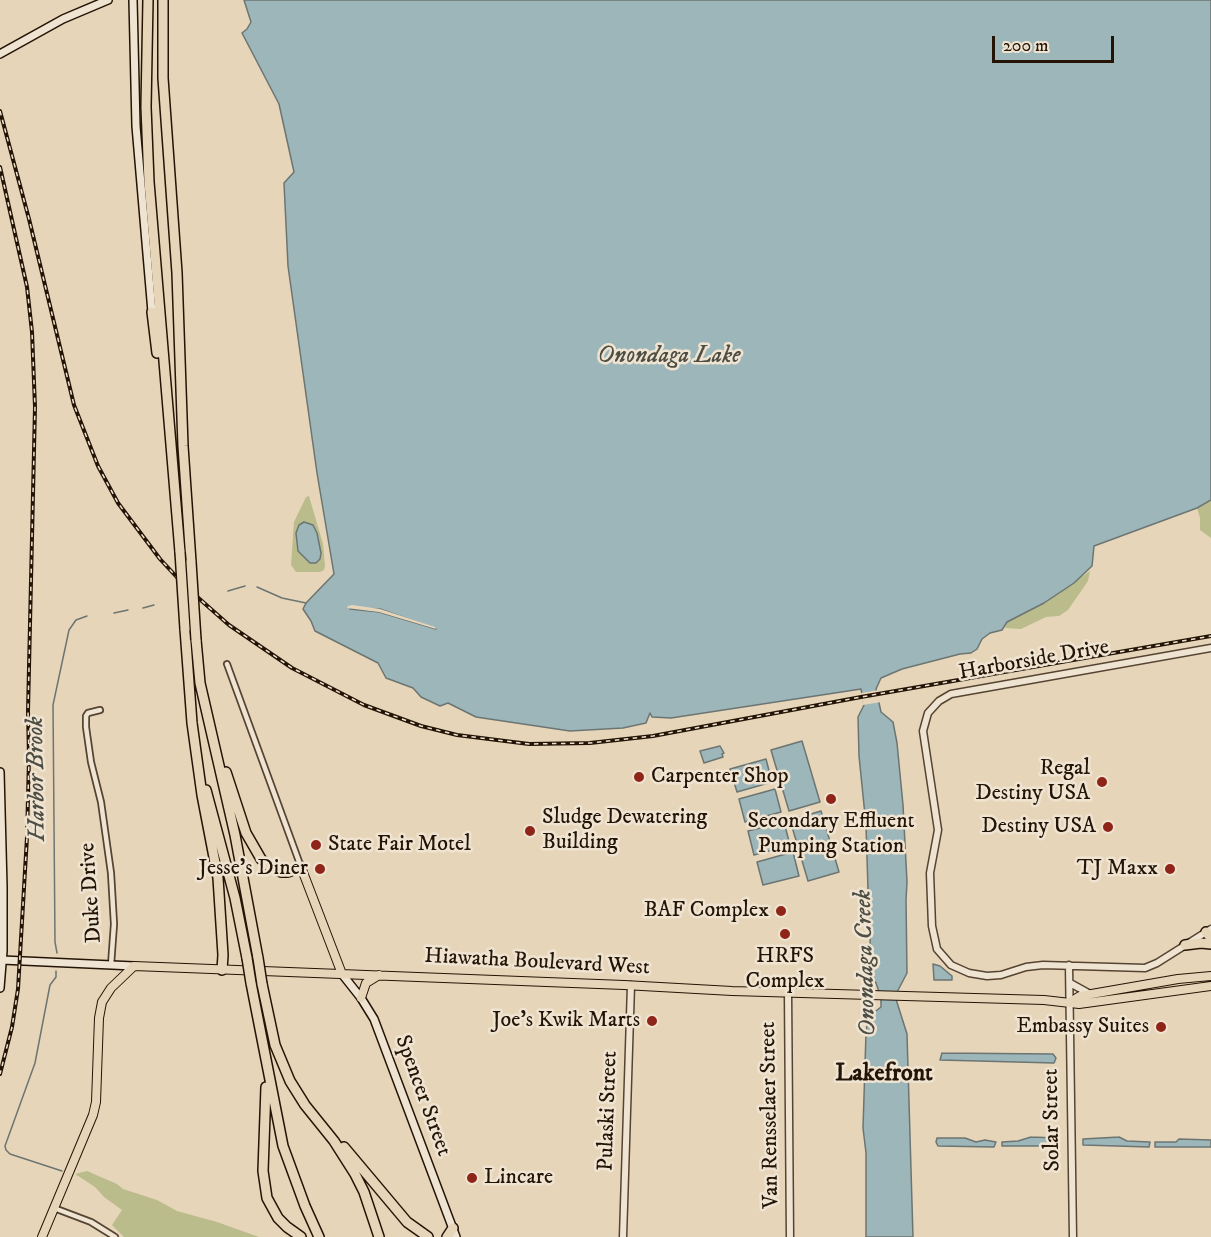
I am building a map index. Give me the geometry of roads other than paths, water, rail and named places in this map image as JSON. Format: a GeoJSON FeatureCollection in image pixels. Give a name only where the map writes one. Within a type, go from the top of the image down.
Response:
{"type":"FeatureCollection","features":[{"type":"Feature","properties":{"kind":"highway"},"geometry":{"type":"LineString","coordinates":[[148,0],[146,107],[149,182],[180,552],[189,694],[202,795],[218,878],[222,970]]}},
{"type":"Feature","properties":{"kind":"highway"},"geometry":{"type":"LineString","coordinates":[[163,0],[163,78],[177,273],[183,446],[200,683],[235,835],[272,1033],[281,1061],[297,1092],[334,1141],[355,1174],[364,1192],[379,1237]]}},
{"type":"Feature","properties":{"kind":"highway"},"geometry":{"type":"LineString","coordinates":[[152,312],[159,370],[168,411]]}},
{"type":"Feature","properties":{"kind":"highway"},"geometry":{"type":"LineString","coordinates":[[206,716],[238,813],[261,859],[274,869],[288,872],[301,867]]}},
{"type":"Feature","properties":{"kind":"highway"},"geometry":{"type":"LineString","coordinates":[[196,750],[233,887],[284,1146],[297,1187],[317,1233]]}},
{"type":"Feature","properties":{"kind":"highway"},"geometry":{"type":"LineString","coordinates":[[1185,945],[1211,944]]}},
{"type":"Feature","properties":{"kind":"highway"},"geometry":{"type":"LineString","coordinates":[[265,1058],[267,1106],[263,1171],[265,1190],[271,1208],[278,1218],[301,1237]]}},
{"type":"Feature","properties":{"kind":"highway"},"geometry":{"type":"LineString","coordinates":[[319,1122],[342,1144],[407,1222],[428,1237]]}},
{"type":"Feature","properties":{"kind":"main road"},"geometry":{"type":"LineString","coordinates":[[0,54],[76,12],[108,0]]}},
{"type":"Feature","properties":{"kind":"main road"},"geometry":{"type":"LineString","coordinates":[[133,0],[136,126],[152,312]]}},
{"type":"Feature","properties":{"kind":"main road"},"geometry":{"type":"LineString","coordinates":[[0,772],[2,887],[0,988]]}},
{"type":"Feature","properties":{"kind":"main road"},"geometry":{"type":"LineString","coordinates":[[301,867],[342,974]]}},
{"type":"Feature","properties":{"kind":"main road","name":"Hiawatha Boulevard West"},"geometry":{"type":"LineString","coordinates":[[2,960],[1079,1004],[1211,986]]}},
{"type":"Feature","properties":{"kind":"main road"},"geometry":{"type":"LineString","coordinates":[[42,1237],[93,1114],[96,1102],[99,1018],[102,1002],[111,988],[134,966]]}},
{"type":"Feature","properties":{"kind":"main road","name":"Spencer Street"},"geometry":{"type":"LineString","coordinates":[[342,974],[371,1012],[379,1029],[452,1234]]}},
{"type":"Feature","properties":{"kind":"main road"},"geometry":{"type":"LineString","coordinates":[[361,998],[366,983],[380,975]]}},
{"type":"Feature","properties":{"kind":"main road","name":"Hiawatha Boulevard West"},"geometry":{"type":"LineString","coordinates":[[1070,1002],[1080,996],[1211,976]]}},
{"type":"Feature","properties":{"kind":"street","name":"Harborside Drive"},"geometry":{"type":"LineString","coordinates":[[1070,965],[1034,966],[1000,975],[977,975],[951,965],[937,949],[932,926],[930,873],[938,830],[923,740],[925,720],[939,701],[951,694],[1211,648]]}},
{"type":"Feature","properties":{"kind":"street"},"geometry":{"type":"LineString","coordinates":[[227,664],[301,867]]}},
{"type":"Feature","properties":{"kind":"street","name":"Duke Drive"},"geometry":{"type":"LineString","coordinates":[[100,710],[90,711],[86,716],[91,762],[103,818],[112,892],[114,924],[111,965]]}},
{"type":"Feature","properties":{"kind":"street"},"geometry":{"type":"LineString","coordinates":[[1070,965],[1145,968],[1209,932]]}},
{"type":"Feature","properties":{"kind":"street","name":"Solar Street"},"geometry":{"type":"LineString","coordinates":[[1070,965],[1073,1237]]}},
{"type":"Feature","properties":{"kind":"street"},"geometry":{"type":"LineString","coordinates":[[1070,983],[1091,995]]}},
{"type":"Feature","properties":{"kind":"street","name":"Pulaski Street"},"geometry":{"type":"LineString","coordinates":[[623,1237],[631,985]]}},
{"type":"Feature","properties":{"kind":"street","name":"Van Rensselaer Street"},"geometry":{"type":"LineString","coordinates":[[788,992],[790,1237]]}},
{"type":"Feature","properties":{"kind":"street"},"geometry":{"type":"LineString","coordinates":[[54,1208],[91,1222],[115,1237]]}},
{"type":"Feature","properties":{"kind":"water","name":"Onondaga Lake"},"geometry":{"type":"Polygon","coordinates":[[[244,0],[1211,0],[1211,500],[1197,508],[1094,546],[1092,566],[1074,583],[1044,603],[1007,622],[1002,630],[990,633],[971,653],[902,669],[881,678],[876,689],[881,712],[893,722],[903,805],[907,882],[907,973],[895,996],[907,1034],[913,1237],[866,1237],[866,1153],[863,1128],[866,1033],[868,1017],[881,1007],[881,997],[869,964],[871,924],[867,908],[866,825],[859,756],[858,717],[864,705],[861,689],[671,718],[652,717],[650,713],[646,723],[623,728],[570,731],[476,717],[448,703],[440,706],[421,697],[413,688],[386,678],[378,663],[315,631],[303,609],[334,574],[317,473],[288,266],[284,183],[294,172],[279,104],[242,33],[251,22],[244,0]],[[350,609],[379,612],[436,629],[380,609],[350,609]]]}},
{"type":"Feature","properties":{"kind":"water"},"geometry":{"type":"Polygon","coordinates":[[[304,522],[313,525],[317,533],[321,553],[316,563],[310,563],[298,551],[296,533],[299,525],[304,522]]]}},
{"type":"Feature","properties":{"kind":"water"},"geometry":{"type":"Polygon","coordinates":[[[802,741],[820,802],[789,811],[771,750],[802,741]]]}},
{"type":"Feature","properties":{"kind":"water"},"geometry":{"type":"Polygon","coordinates":[[[720,746],[724,753],[723,757],[704,763],[700,751],[720,746]]]}},
{"type":"Feature","properties":{"kind":"water"},"geometry":{"type":"Polygon","coordinates":[[[766,759],[772,782],[737,792],[730,769],[766,759]]]}},
{"type":"Feature","properties":{"kind":"water"},"geometry":{"type":"Polygon","coordinates":[[[775,789],[781,812],[745,822],[739,799],[775,789]]]}},
{"type":"Feature","properties":{"kind":"water"},"geometry":{"type":"Polygon","coordinates":[[[821,811],[839,872],[808,881],[790,820],[821,811]]]}},
{"type":"Feature","properties":{"kind":"water"},"geometry":{"type":"Polygon","coordinates":[[[784,822],[790,845],[754,855],[748,831],[784,822]]]}},
{"type":"Feature","properties":{"kind":"water"},"geometry":{"type":"Polygon","coordinates":[[[793,852],[799,876],[763,885],[757,862],[793,852]]]}},
{"type":"Feature","properties":{"kind":"water"},"geometry":{"type":"Polygon","coordinates":[[[933,964],[940,966],[952,976],[952,980],[934,980],[933,964]]]}},
{"type":"Feature","properties":{"kind":"water"},"geometry":{"type":"Polygon","coordinates":[[[942,1053],[1053,1054],[1056,1058],[1054,1063],[940,1060],[942,1053]]]}},
{"type":"Feature","properties":{"kind":"water"},"geometry":{"type":"Polygon","coordinates":[[[1031,1137],[1057,1138],[1057,1146],[1002,1146],[1002,1142],[1031,1137]]]}},
{"type":"Feature","properties":{"kind":"water"},"geometry":{"type":"Polygon","coordinates":[[[1119,1137],[1127,1141],[1150,1142],[1149,1147],[1083,1145],[1083,1139],[1119,1137]]]}},
{"type":"Feature","properties":{"kind":"water"},"geometry":{"type":"Polygon","coordinates":[[[937,1138],[965,1138],[976,1142],[985,1140],[996,1142],[994,1147],[938,1146],[937,1138]]]}},
{"type":"Feature","properties":{"kind":"water"},"geometry":{"type":"Polygon","coordinates":[[[1179,1139],[1211,1140],[1211,1147],[1155,1147],[1155,1142],[1176,1142],[1179,1139]]]}},
{"type":"Feature","properties":{"kind":"waterway","name":"Harbor Brook"},"geometry":{"type":"LineString","coordinates":[[228,591],[245,586]]}},
{"type":"Feature","properties":{"kind":"waterway","name":"Harbor Brook"},"geometry":{"type":"LineString","coordinates":[[257,587],[282,598],[306,603]]}},
{"type":"Feature","properties":{"kind":"waterway","name":"Harbor Brook"},"geometry":{"type":"LineString","coordinates":[[143,608],[154,605]]}},
{"type":"Feature","properties":{"kind":"waterway","name":"Harbor Brook"},"geometry":{"type":"LineString","coordinates":[[114,613],[128,610]]}},
{"type":"Feature","properties":{"kind":"waterway","name":"Harbor Brook"},"geometry":{"type":"LineString","coordinates":[[57,953],[55,942],[53,705],[69,630],[76,620],[87,616]]}},
{"type":"Feature","properties":{"kind":"waterway","name":"Harbor Brook"},"geometry":{"type":"LineString","coordinates":[[56,971],[56,977],[50,985],[35,1063],[5,1146],[10,1154],[62,1171]]}},
{"type":"Feature","properties":{"kind":"railway"},"geometry":{"type":"LineString","coordinates":[[0,111],[74,405],[98,466],[118,503],[160,559],[186,587],[229,625],[292,668],[364,705],[421,726],[457,735],[529,744],[590,743],[653,736],[1211,636]]}},
{"type":"Feature","properties":{"kind":"railway"},"geometry":{"type":"LineString","coordinates":[[0,167],[27,287],[32,332],[35,407],[27,837],[18,989],[12,1027],[0,1074]]}},
{"type":"Feature","properties":{"kind":"place","name":"Carpenter Shop"},"geometry":{"type":"Point","coordinates":[639,777]}},
{"type":"Feature","properties":{"kind":"place","name":"Regal Destiny USA"},"geometry":{"type":"Point","coordinates":[1102,782]}},
{"type":"Feature","properties":{"kind":"place","name":"Secondary Effluent Pumping Station"},"geometry":{"type":"Point","coordinates":[831,799]}},
{"type":"Feature","properties":{"kind":"place","name":"Destiny USA"},"geometry":{"type":"Point","coordinates":[1108,827]}},
{"type":"Feature","properties":{"kind":"place","name":"Sludge Dewatering Building"},"geometry":{"type":"Point","coordinates":[530,831]}},
{"type":"Feature","properties":{"kind":"place","name":"State Fair Motel"},"geometry":{"type":"Point","coordinates":[316,845]}},
{"type":"Feature","properties":{"kind":"place","name":"Jesse's Diner"},"geometry":{"type":"Point","coordinates":[320,869]}},
{"type":"Feature","properties":{"kind":"place","name":"TJ Maxx"},"geometry":{"type":"Point","coordinates":[1170,869]}},
{"type":"Feature","properties":{"kind":"place","name":"BAF Complex"},"geometry":{"type":"Point","coordinates":[781,911]}},
{"type":"Feature","properties":{"kind":"place","name":"HRFS Complex"},"geometry":{"type":"Point","coordinates":[785,934]}},
{"type":"Feature","properties":{"kind":"place","name":"Joe's Kwik Marts"},"geometry":{"type":"Point","coordinates":[652,1021]}},
{"type":"Feature","properties":{"kind":"place","name":"Embassy Suites"},"geometry":{"type":"Point","coordinates":[1161,1027]}},
{"type":"Feature","properties":{"kind":"place","name":"Lincare"},"geometry":{"type":"Point","coordinates":[472,1178]}},
{"type":"Feature","properties":{"kind":"district","name":"Lakefront"},"geometry":{"type":"Point","coordinates":[884,1075]}},
{"type":"Feature","properties":{"kind":"water label","name":"Onondaga Creek"},"geometry":{"type":"Point","coordinates":[867,963]}}]}
